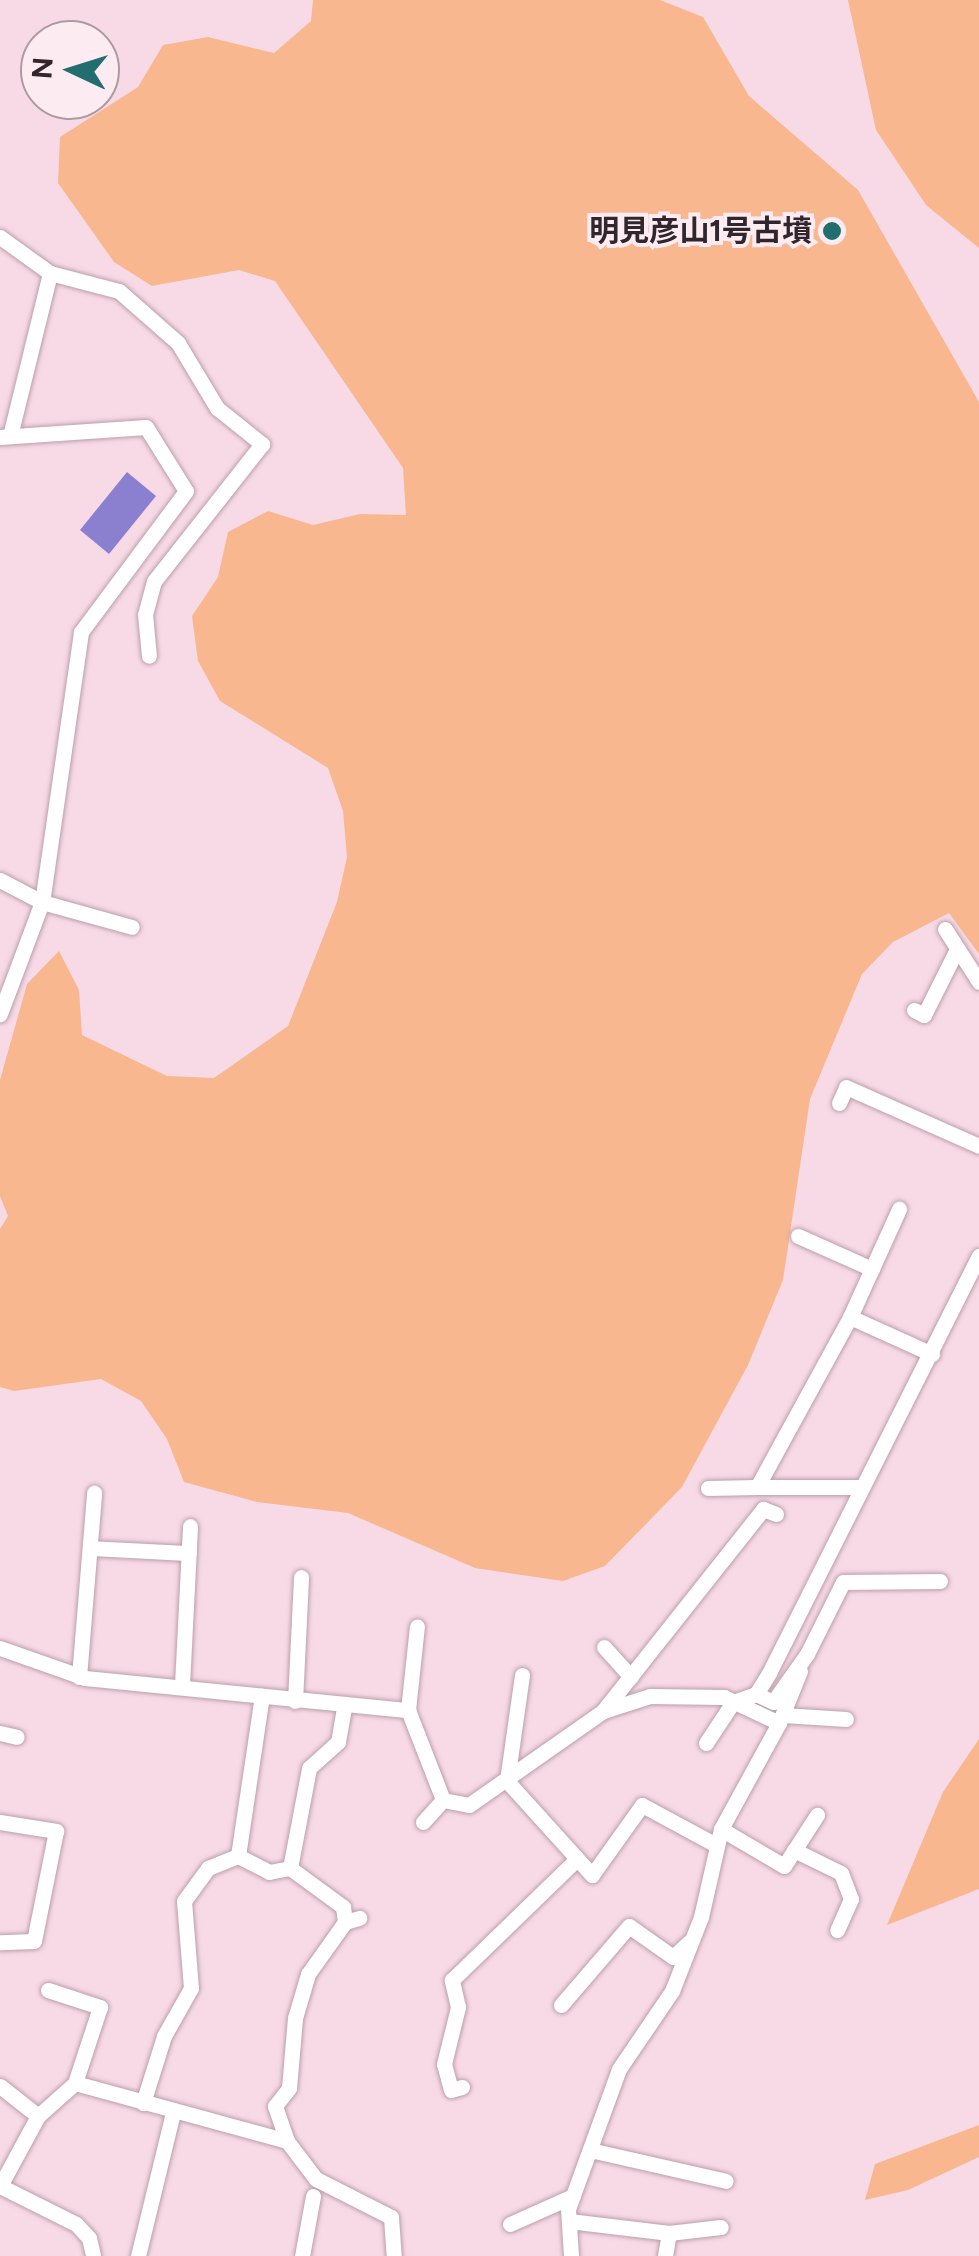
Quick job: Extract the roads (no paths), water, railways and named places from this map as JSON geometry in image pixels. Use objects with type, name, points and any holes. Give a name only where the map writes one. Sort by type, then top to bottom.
[{"type":"street","points":[[0,237],[50,273],[119,291],[178,342],[217,408],[262,444],[154,581],[145,614],[149,656]]},
{"type":"street","points":[[0,1014],[42,902],[82,632],[186,490],[146,427],[5,437],[50,273]]},
{"type":"street","points":[[0,880],[42,902],[132,927]]},
{"type":"street","points":[[945,929],[979,982]]},
{"type":"street","points":[[914,1010],[924,1015],[957,948]]},
{"type":"street","points":[[839,1103],[846,1087],[979,1146]]},
{"type":"street","points":[[756,1487],[850,1317],[899,1209]]},
{"type":"street","points":[[798,1236],[872,1269]]},
{"type":"street","points":[[756,1694],[979,1256]]},
{"type":"street","points":[[850,1317],[932,1354]]},
{"type":"street","points":[[708,1488],[862,1487]]},
{"type":"street","points":[[79,1677],[94,1493]]},
{"type":"street","points":[[443,1800],[468,1806],[603,1711],[763,1510],[776,1514]]},
{"type":"street","points":[[182,1686],[190,1526]]},
{"type":"street","points":[[90,1548],[189,1553]]},
{"type":"street","points":[[295,1701],[301,1578]]},
{"type":"street","points":[[571,2256],[569,2221],[573,2196],[619,2069],[672,1991],[692,1939],[721,1829],[781,1719],[807,1654],[844,1582],[940,1581]]},
{"type":"street","points":[[417,1626],[408,1710],[443,1800]]},
{"type":"street","points":[[0,1648],[79,1677],[182,1686],[344,1708],[408,1710]]},
{"type":"street","points":[[604,1648],[632,1677]]},
{"type":"street","points":[[706,1744],[732,1702],[756,1694],[773,1702],[807,1654]]},
{"type":"street","points":[[522,1675],[507,1781],[592,1876],[642,1804],[716,1845]]},
{"type":"street","points":[[238,1856],[262,1696]]},
{"type":"street","points":[[603,1711],[650,1696],[732,1702],[781,1719],[846,1720]]},
{"type":"street","points":[[290,1868],[309,1768],[338,1742],[344,1708]]},
{"type":"street","points":[[423,1822],[443,1800]]},
{"type":"street","points":[[721,1829],[784,1866],[817,1814]]},
{"type":"street","points":[[0,1822],[56,1831],[34,1942],[0,1942]]},
{"type":"street","points":[[794,1850],[841,1873],[852,1898],[837,1930]]},
{"type":"street","points":[[143,2104],[164,2036],[191,1988],[184,1901],[208,1868],[238,1856],[269,1872],[290,1868],[343,1907],[352,1920],[308,1974],[296,2018],[289,2088],[275,2106],[288,2141],[316,2180],[391,2217],[394,2256]]},
{"type":"street","points":[[462,2086],[451,2090],[444,2064],[458,2007],[452,1980],[577,1859]]},
{"type":"street","points":[[561,2006],[629,1926],[672,1957],[692,1939]]},
{"type":"street","points":[[48,1990],[100,2007],[74,2083],[38,2116],[0,2186],[76,2224],[89,2238],[93,2256]]},
{"type":"street","points":[[74,2083],[174,2112],[199,2112],[288,2141]]},
{"type":"street","points":[[0,2086],[38,2116]]},
{"type":"street","points":[[138,2256],[174,2112]]},
{"type":"street","points":[[590,2150],[726,2180]]},
{"type":"street","points":[[302,2256],[313,2196]]},
{"type":"street","points":[[510,2224],[573,2196]]},
{"type":"street","points":[[569,2221],[669,2233],[721,2227]]},
{"type":"street","points":[[665,2256],[669,2233]]},
{"type":"place","name":"明見彦山1号古墳","points":[[832,231]]}]
